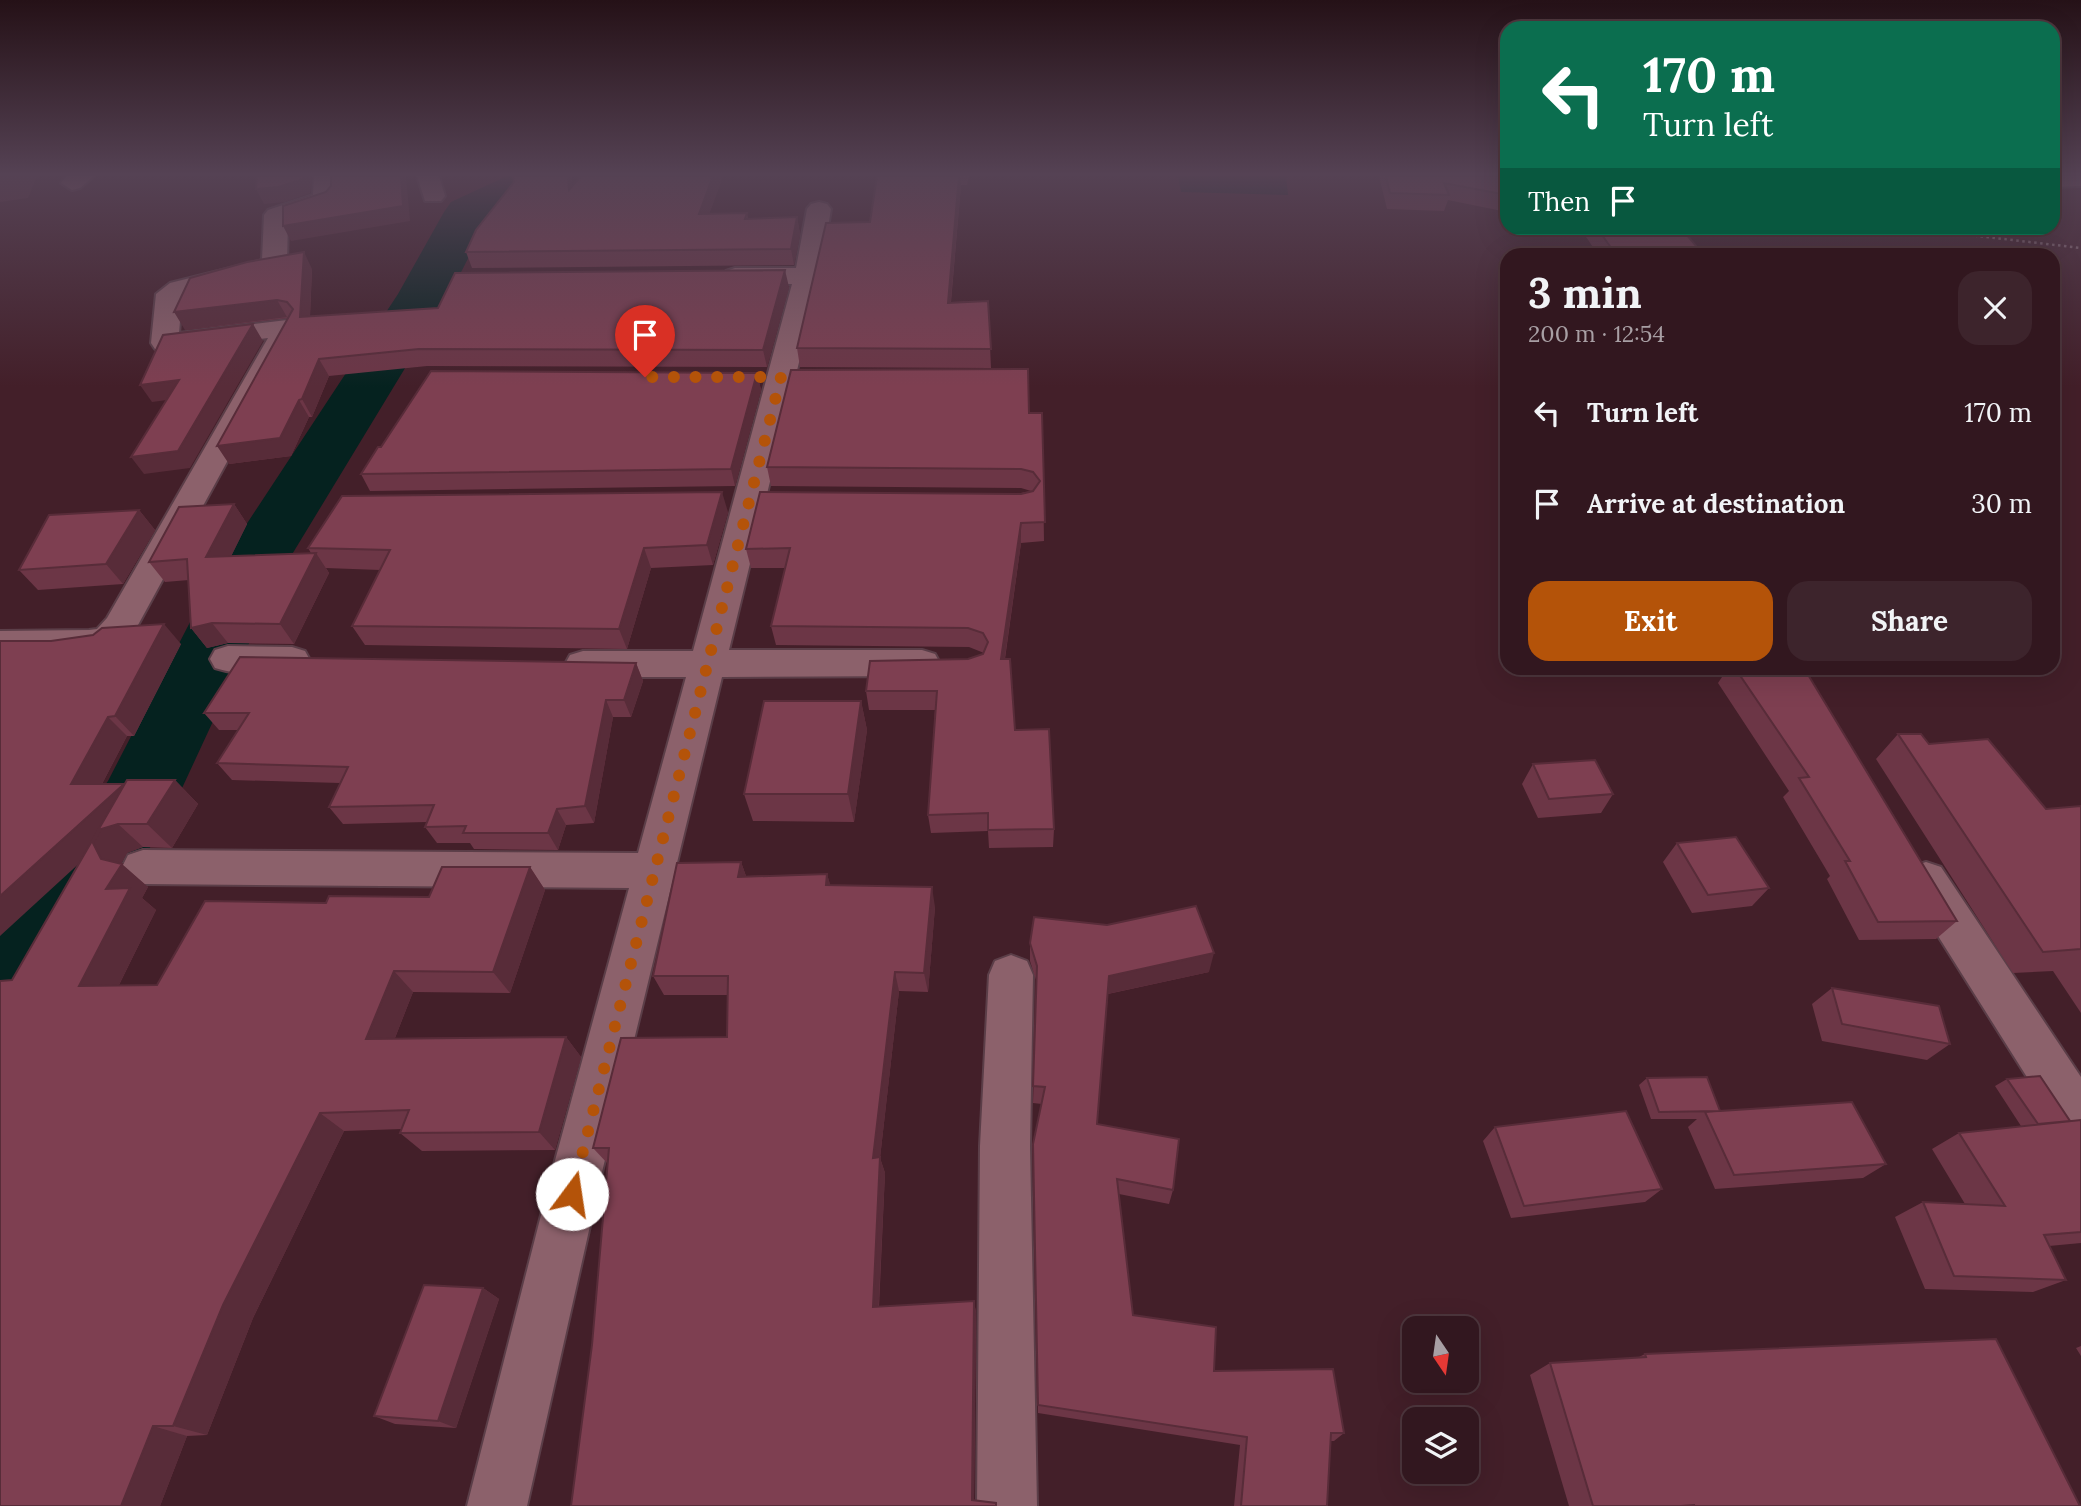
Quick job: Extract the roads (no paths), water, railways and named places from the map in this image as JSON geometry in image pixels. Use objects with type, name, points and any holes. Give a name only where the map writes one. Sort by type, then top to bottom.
[{"type":"street","points":[[0,644],[89,643],[108,639],[120,627],[287,328],[165,343],[169,294],[179,288],[274,264],[276,246]]},
{"type":"street","points":[[497,1506],[578,1168],[656,871],[812,246]]},
{"type":"street","points":[[709,277],[807,276]]},
{"type":"street","points":[[228,659],[324,661]]},
{"type":"street","points":[[543,663],[708,666],[956,663]]},
{"type":"street","points":[[1909,852],[2081,1119]]},
{"type":"street","points":[[144,867],[656,871]]},
{"type":"street","points":[[1007,1506],[1005,1146],[1011,975]]},
{"type":"waterway","points":[[0,972],[77,886],[136,804],[252,566],[424,294],[450,246]]}]
